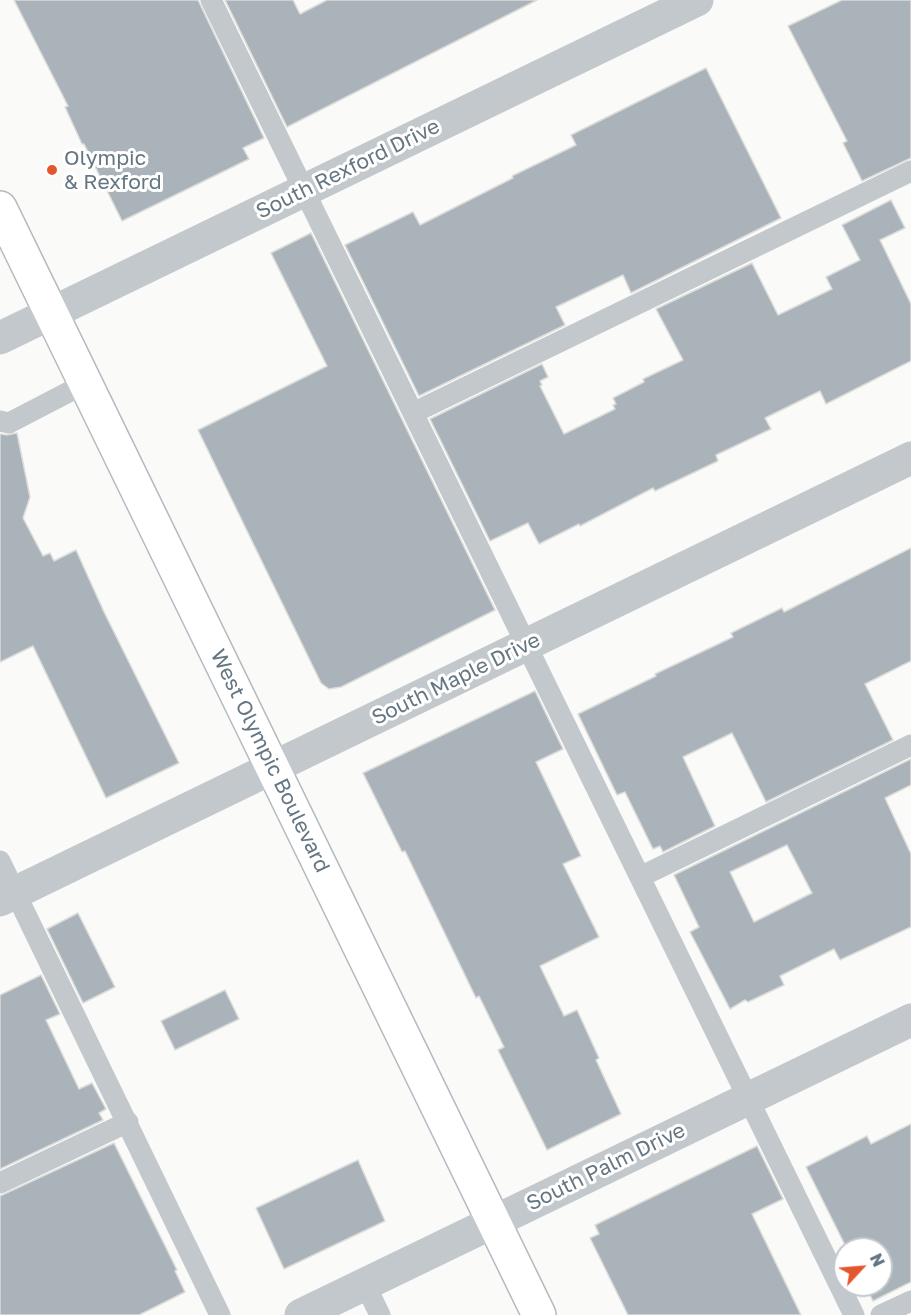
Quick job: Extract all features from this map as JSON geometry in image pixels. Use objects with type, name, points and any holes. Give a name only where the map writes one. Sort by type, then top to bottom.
[{"type":"main road","name":"West Olympic Boulevard","points":[[0,208],[539,1315]]},
{"type":"street","name":"South Rexford Drive","points":[[0,339],[697,0]]},
{"type":"street","name":"South Maple Drive","points":[[8,896],[911,458]]},
{"type":"street","name":"South Palm Drive","points":[[302,1315],[911,1020]]},
{"type":"lane","points":[[211,0],[854,1315]]},
{"type":"lane","points":[[413,413],[911,171]]},
{"type":"lane","points":[[0,421],[9,423],[86,383]]},
{"type":"lane","points":[[640,877],[911,745]]},
{"type":"lane","points":[[0,861],[8,896],[128,1122],[220,1315]]},
{"type":"lane","points":[[0,1183],[128,1122]]},
{"type":"lane","points":[[365,1284],[380,1315]]},
{"type":"lane","points":[[881,1315],[911,1300]]},
{"type":"building","points":[[14,0],[198,0],[264,138],[243,148],[249,159],[122,221],[82,144],[65,107],[68,106]]},
{"type":"building","points":[[225,0],[293,0],[300,14],[327,0],[537,0],[287,127]]},
{"type":"building","points":[[842,0],[911,0],[911,158],[862,181],[843,143],[847,141],[788,26]]},
{"type":"building","points":[[706,68],[781,218],[631,293],[623,275],[556,307],[565,325],[419,396],[345,245],[413,212],[420,225],[576,145],[571,135]]},
{"type":"building","points":[[891,200],[905,228],[880,240],[911,304],[911,361],[826,404],[820,391],[765,418],[771,429],[716,455],[718,461],[655,491],[653,488],[580,526],[579,524],[539,544],[528,523],[490,541],[430,419],[542,364],[548,377],[540,381],[542,385],[540,386],[564,434],[615,409],[613,405],[616,404],[613,398],[644,382],[643,379],[683,360],[656,309],[752,263],[778,315],[832,289],[826,277],[860,260],[842,225]]},
{"type":"building","points":[[311,233],[495,610],[341,687],[329,689],[321,683],[198,430],[327,366],[271,253]]},
{"type":"building","points":[[17,433],[30,497],[23,518],[43,556],[50,553],[54,561],[76,550],[179,763],[106,798],[33,646],[0,662],[0,434]]},
{"type":"building","points":[[911,548],[911,661],[865,684],[893,740],[766,802],[732,733],[683,757],[715,826],[663,852],[660,846],[653,849],[625,792],[617,795],[578,714],[733,637],[731,633],[782,608],[784,612]]},
{"type":"building","points":[[535,691],[563,749],[536,762],[581,856],[563,864],[599,937],[540,966],[564,1016],[577,1010],[599,1058],[596,1060],[621,1114],[547,1150],[498,1050],[504,1047],[479,996],[476,998],[405,851],[402,852],[363,773]]},
{"type":"building","points":[[911,759],[911,785],[885,798],[911,854],[911,927],[840,960],[834,949],[780,976],[784,985],[748,1002],[745,1000],[730,1009],[690,932],[699,927],[674,875]],"holes":[[[787,845],[812,893],[754,922],[730,872]]]},
{"type":"building","points":[[78,913],[115,987],[83,1003],[47,929]]},
{"type":"building","points":[[41,975],[60,1014],[46,1020],[79,1089],[92,1083],[106,1109],[99,1113],[103,1120],[0,1169],[0,995]]},
{"type":"building","points":[[225,990],[239,1019],[175,1050],[161,1021]]},
{"type":"building","points":[[911,1124],[911,1282],[893,1291],[893,1237],[841,1237],[806,1167],[867,1136],[871,1144]]},
{"type":"building","points":[[114,1143],[177,1270],[175,1271],[185,1292],[139,1315],[0,1315],[0,1196]]},
{"type":"building","points":[[757,1146],[783,1199],[752,1214],[801,1315],[628,1315],[590,1238],[599,1234],[595,1225]]},
{"type":"building","points":[[358,1160],[385,1221],[284,1269],[256,1208]]},
{"type":"place","name":"Olympic & Rexford","points":[[52,170]]}]
